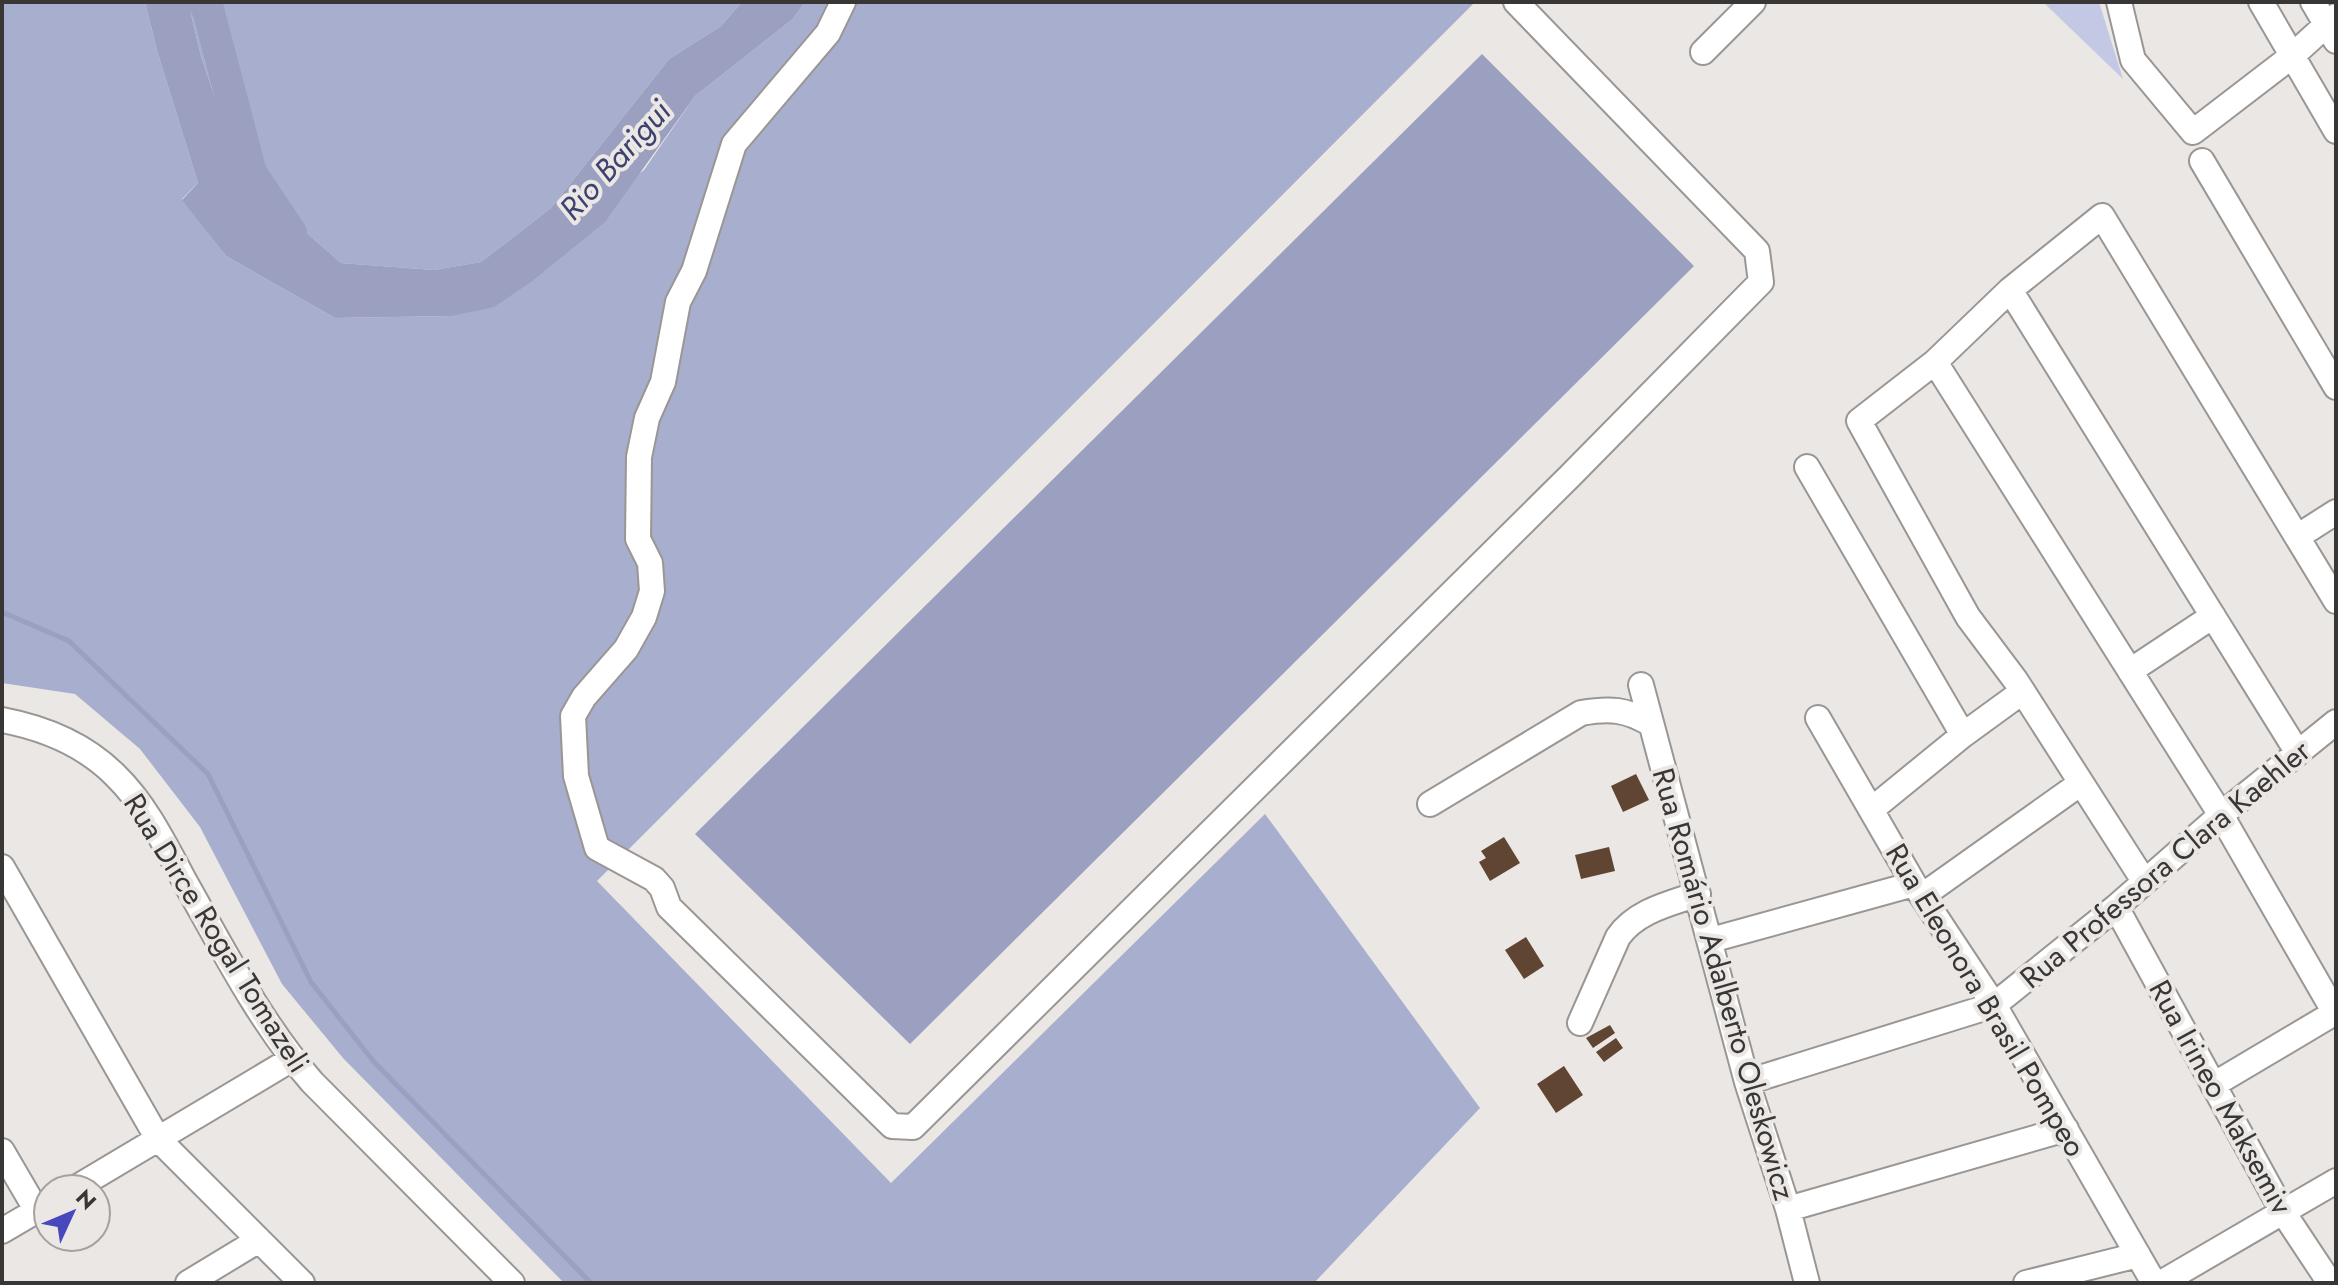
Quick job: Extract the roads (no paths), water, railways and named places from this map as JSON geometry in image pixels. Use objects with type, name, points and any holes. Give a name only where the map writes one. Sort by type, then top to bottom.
[{"type":"street","points":[[843,2],[828,33],[734,144],[694,271],[678,302],[663,382],[647,418],[639,457],[638,539],[650,563],[652,591],[644,617],[626,649],[584,697],[573,716],[576,776],[597,848],[654,879],[662,888],[669,907],[892,1126],[913,1127],[1570,476],[1761,282],[1757,251],[1516,2]]},
{"type":"street","points":[[1703,52],[1753,2]]},
{"type":"street","points":[[2119,2],[2133,60],[2193,132],[2333,27],[2313,2]]},
{"type":"street","points":[[2261,2],[2336,131]]},
{"type":"street","points":[[2202,161],[2336,387]]},
{"type":"street","points":[[2144,881],[2022,692],[1968,617],[1859,421],[1935,362],[2010,290],[2102,216],[2336,601]]},
{"type":"street","points":[[2010,290],[2298,753]]},
{"type":"street","points":[[1935,362],[2221,815],[2335,1012],[2213,1085]]},
{"type":"street","points":[[1807,467],[1963,735]]},
{"type":"street","points":[[2297,537],[2336,512]]},
{"type":"street","points":[[2130,671],[2213,616]]},
{"type":"street","name":"Rua Romário Adalberto Oleskowicz","points":[[1641,685],[1747,1082],[1788,1209],[1807,1283]]},
{"type":"street","points":[[1871,810],[1963,735],[2022,692]]},
{"type":"street","points":[[1430,804],[1581,713],[1601,709],[1631,712],[1651,724]]},
{"type":"street","name":"Rua Eleonora Brasil Pompeo","points":[[1818,718],[1918,890],[1994,1005],[2154,1283]]},
{"type":"street","name":"Rua Dirce Rogal Tomazeli","points":[[2,720],[31,726],[62,738],[115,775],[150,819],[248,993],[292,1059],[512,1283]]},
{"type":"street","name":"Rua Professora Clara Kaehler","points":[[1994,1005],[2116,907],[2221,815],[2298,753],[2334,730]]},
{"type":"street","points":[[1711,940],[1918,890],[2081,783]]},
{"type":"street","points":[[2,867],[158,1139],[302,1283]]},
{"type":"street","points":[[1580,1023],[1625,927],[1642,914],[1698,894]]},
{"type":"street","name":"Rua Irineo Maksemiv","points":[[2116,907],[2283,1212],[2330,1283]]},
{"type":"street","points":[[1747,1082],[1994,1005]]},
{"type":"street","points":[[101,1173],[292,1059]]},
{"type":"street","points":[[1788,1209],[2066,1129]]},
{"type":"street","points":[[2,1151],[32,1193]]},
{"type":"street","points":[[2161,1283],[2336,1181]]},
{"type":"street","points":[[2,1231],[32,1213]]},
{"type":"street","points":[[188,1283],[259,1240]]},
{"type":"street","points":[[2026,1283],[2138,1255]]},
{"type":"water","points":[[145,2],[188,2],[201,56],[241,175],[341,263],[434,270],[481,262],[551,208],[669,59],[721,26],[742,2],[805,2],[793,19],[695,96],[605,222],[531,282],[494,307],[452,316],[335,318],[226,256],[182,200],[198,183]]},
{"type":"water","points":[[1482,54],[1694,266],[910,1044],[695,834]]},
{"type":"waterway","name":"Rio Barigui","points":[[203,2],[208,9],[251,173],[291,233]]},
{"type":"waterway","points":[[2,612],[69,641],[208,774],[311,982],[374,1062],[591,1283]]}]
